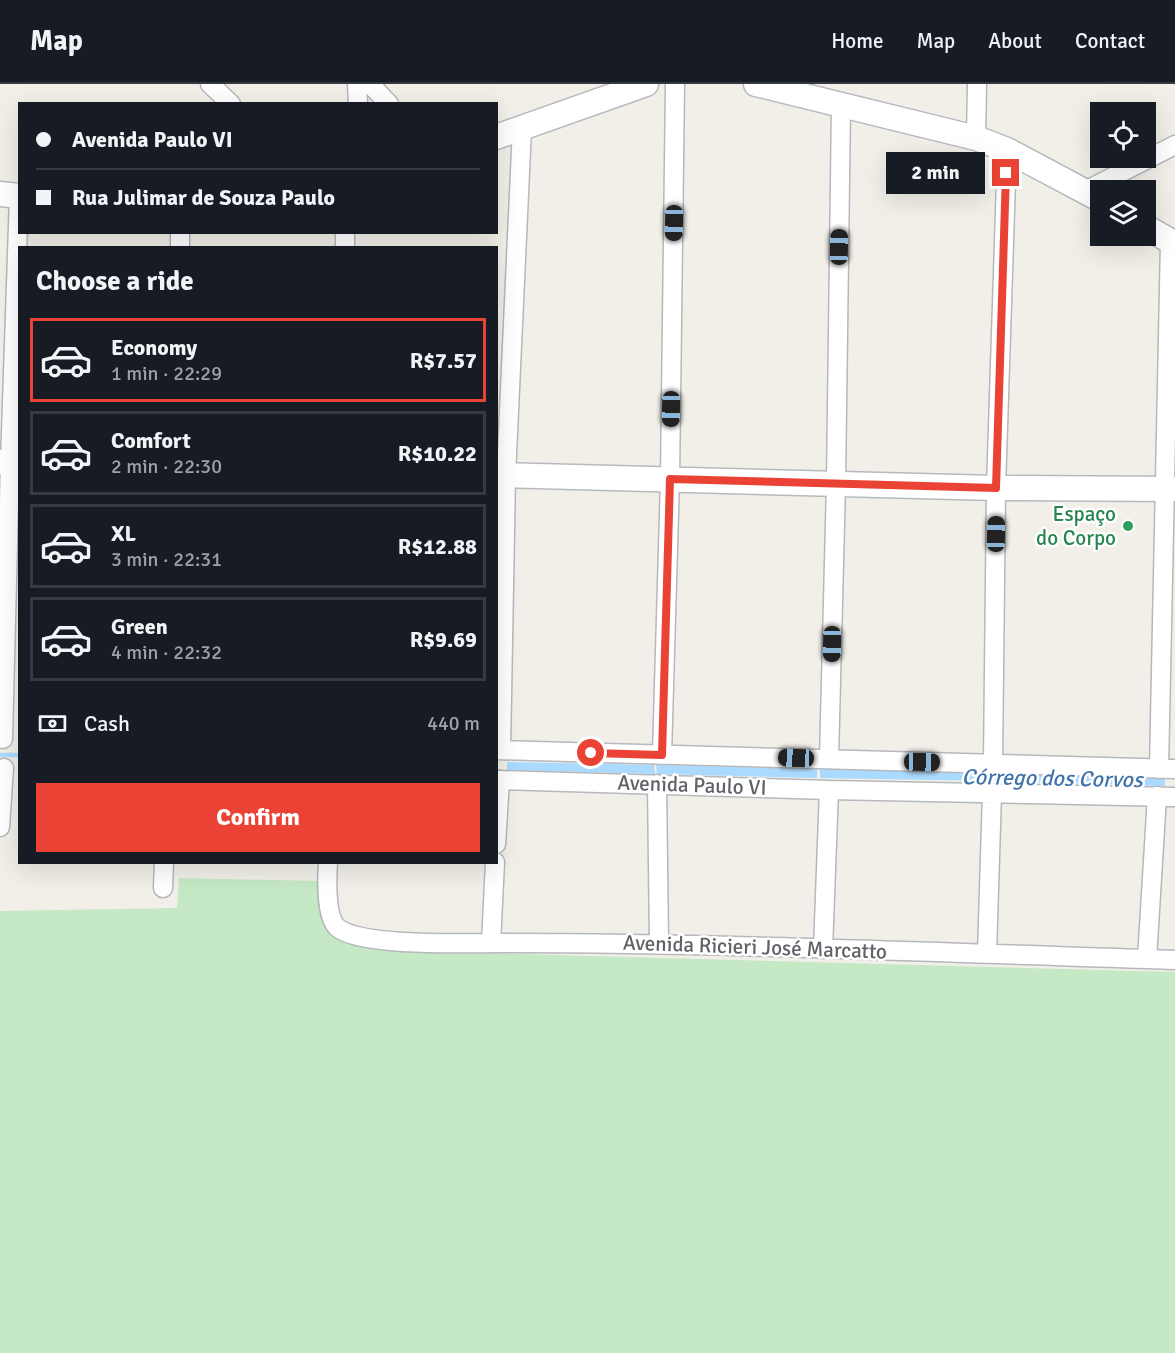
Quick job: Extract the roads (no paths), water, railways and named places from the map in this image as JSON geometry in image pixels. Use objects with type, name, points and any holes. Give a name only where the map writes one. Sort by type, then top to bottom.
[{"type":"street","points":[[210,84],[229,102]]},
{"type":"street","points":[[357,84],[358,102]]},
{"type":"street","points":[[370,84],[387,102]]},
{"type":"street","points":[[498,136],[646,84]]},
{"type":"street","points":[[662,755],[670,479],[675,84]]},
{"type":"street","points":[[756,84],[809,91],[841,105],[976,138],[1007,150],[1090,194]]},
{"type":"street","points":[[976,138],[977,84]]},
{"type":"street","points":[[829,759],[836,483],[841,105]]},
{"type":"street","points":[[499,750],[501,476],[522,128]]},
{"type":"street","points":[[1119,180],[1175,145]]},
{"type":"street","points":[[993,764],[996,488],[1007,150]]},
{"type":"street","points":[[0,194],[18,196]]},
{"type":"street","points":[[8,739],[10,463],[18,226]]},
{"type":"street","points":[[1156,233],[1173,243],[1167,769]]},
{"type":"street","points":[[501,476],[996,488],[1170,489]]},
{"type":"street","name":"Avenida Paulo VI","points":[[499,750],[1167,769]]},
{"type":"street","points":[[0,827],[8,768]]},
{"type":"street","name":"Avenida Paulo VI","points":[[498,780],[829,790],[1166,796]]},
{"type":"street","points":[[657,784],[659,943]]},
{"type":"street","points":[[822,949],[829,790]]},
{"type":"street","points":[[987,953],[992,793]]},
{"type":"street","points":[[1147,959],[1166,796]]},
{"type":"street","points":[[163,888],[164,864]]},
{"type":"street","name":"Avenida Ricieri José Marcatto","points":[[328,864],[328,903],[337,928],[347,933],[378,940],[659,943],[1175,960]]},
{"type":"street","points":[[491,943],[495,864]]},
{"type":"water","points":[[507,762],[654,765],[655,774],[507,770]]},
{"type":"water","points":[[656,765],[817,769],[817,778],[657,774]]},
{"type":"water","points":[[820,769],[991,774],[991,781],[820,778]]},
{"type":"water","points":[[994,774],[1165,777],[1165,786],[994,781]]},
{"type":"waterway","name":"Córrego dos Corvos","points":[[0,755],[18,755]]},
{"type":"place","name":"Espaço do Corpo","points":[[1128,526]]}]
